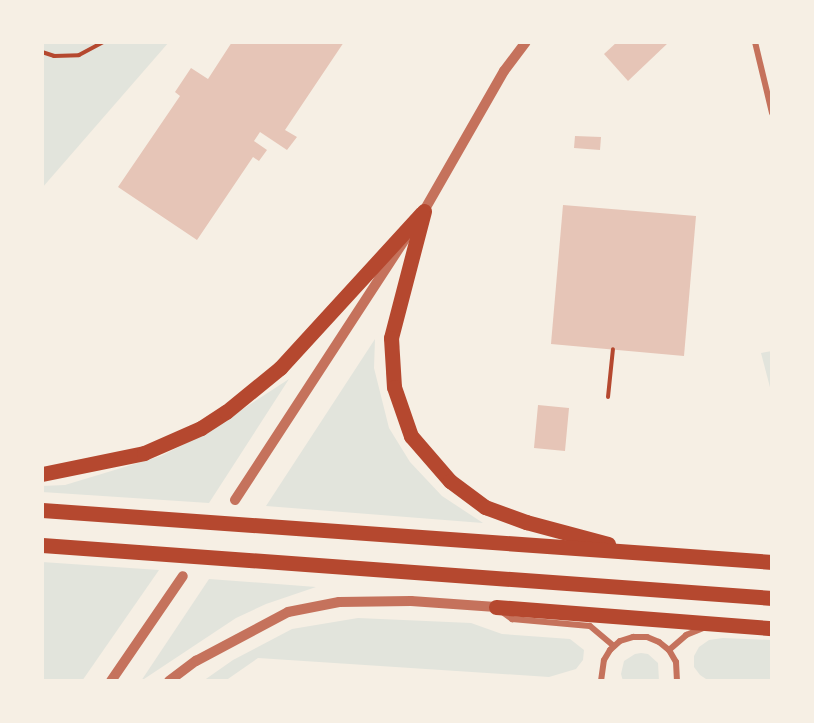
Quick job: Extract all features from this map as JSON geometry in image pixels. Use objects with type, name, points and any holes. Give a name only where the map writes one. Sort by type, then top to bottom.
[{"type":"main road","points":[[42,474],[144,453],[201,428],[226,412],[280,368],[424,211]]},
{"type":"main road","points":[[424,211],[391,338],[394,387],[411,436],[450,481],[485,507],[526,522],[640,553]]},
{"type":"main road","points":[[42,510],[772,562]]},
{"type":"main road","points":[[42,545],[772,598]]},
{"type":"main road","points":[[496,607],[772,628]]},
{"type":"street","points":[[235,500],[424,211],[504,71],[516,42]]},
{"type":"street","points":[[504,71],[526,42]]},
{"type":"street","points":[[755,42],[772,113]]},
{"type":"street","points":[[111,681],[183,576]]},
{"type":"street","points":[[169,681],[196,661],[288,612],[339,602],[411,602],[496,607],[512,619],[590,626],[614,646]]},
{"type":"street","points":[[669,650],[686,635],[711,624]]},
{"type":"street","points":[[601,681],[604,660],[614,646],[633,637],[647,637],[659,642],[669,650],[676,662],[677,681]]},
{"type":"path","points":[[42,52],[54,56],[79,55],[103,42]]},
{"type":"path","points":[[608,397],[612,350]]},
{"type":"shaded area","points":[[42,42],[169,42],[42,188]]},
{"type":"shaded area","points":[[375,339],[374,368],[389,428],[410,462],[442,496],[483,523],[266,506]]},
{"type":"shaded area","points":[[772,351],[772,395],[761,353]]},
{"type":"shaded area","points":[[289,379],[209,503],[42,492],[42,486],[65,485],[161,456],[206,433]]},
{"type":"shaded area","points":[[42,562],[159,570],[82,681],[42,681]]},
{"type":"shaded area","points":[[209,579],[316,587],[266,604],[236,618],[141,681]]},
{"type":"shaded area","points":[[358,618],[471,623],[502,634],[570,639],[584,650],[583,660],[576,669],[549,677],[258,658],[225,681],[203,681],[233,660],[292,629]]},
{"type":"shaded area","points":[[723,638],[772,640],[772,681],[709,681],[700,675],[694,667],[694,656],[699,647],[709,640]]},
{"type":"shaded area","points":[[641,653],[648,654],[658,663],[659,681],[623,681],[621,674],[624,661]]},
{"type":"building","points":[[232,42],[344,42],[285,130],[297,137],[287,150],[260,132],[254,141],[267,150],[259,161],[253,157],[197,240],[118,187],[180,96],[175,92],[191,68],[208,79]]},
{"type":"building","points":[[617,42],[669,42],[628,81],[604,54]]},
{"type":"building","points":[[575,136],[601,137],[600,150],[574,148]]},
{"type":"building","points":[[563,205],[696,216],[684,356],[551,344]]},
{"type":"building","points":[[538,405],[569,408],[565,451],[534,448]]}]
